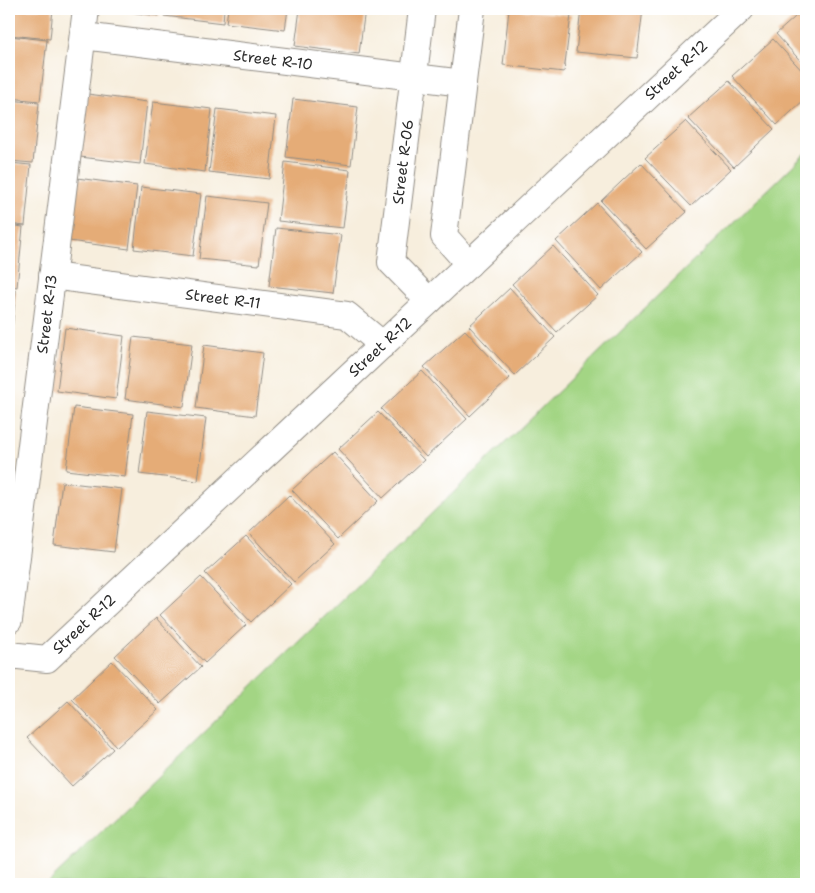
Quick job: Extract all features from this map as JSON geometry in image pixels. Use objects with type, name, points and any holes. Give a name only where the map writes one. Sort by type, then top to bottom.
[{"type":"street","name":"Street R-13","points":[[9,620],[86,9]]},
{"type":"street","name":"Street R-06","points":[[422,9],[391,262],[429,301]]},
{"type":"street","points":[[468,264],[444,236],[472,9]]},
{"type":"street","name":"Street R-12","points":[[9,655],[47,659],[741,9]]},
{"type":"street","name":"Street R-10","points":[[83,36],[462,83]]},
{"type":"street","name":"Street R-11","points":[[52,276],[348,315],[382,345]]},
{"type":"green space","points":[[806,153],[806,884],[47,884]]},
{"type":"building","points":[[9,9],[53,9],[50,39],[9,35]]},
{"type":"building","points":[[108,9],[160,9],[159,16]]},
{"type":"building","points":[[164,9],[224,9],[223,23],[164,16]]},
{"type":"building","points":[[228,9],[288,9],[285,30],[226,23]]},
{"type":"building","points":[[300,9],[365,9],[359,54],[295,46]]},
{"type":"building","points":[[509,9],[571,15],[564,72],[503,65]]},
{"type":"building","points":[[572,9],[572,13],[548,10]]},
{"type":"building","points":[[581,9],[643,9],[637,58],[576,52]]},
{"type":"building","points":[[806,9],[806,67],[776,34]]},
{"type":"building","points":[[9,36],[47,40],[40,101],[9,98]]},
{"type":"building","points":[[773,39],[806,75],[806,98],[777,125],[732,76]]},
{"type":"building","points":[[729,81],[774,129],[734,167],[688,118]]},
{"type":"building","points":[[88,94],[147,102],[140,164],[80,157]]},
{"type":"building","points":[[293,99],[358,107],[351,165],[286,157]]},
{"type":"building","points":[[9,100],[39,103],[33,163],[9,161]]},
{"type":"building","points":[[153,102],[212,109],[205,172],[145,164]]},
{"type":"building","points":[[217,109],[276,116],[269,179],[209,172]]},
{"type":"building","points":[[686,121],[731,169],[691,206],[645,158]]},
{"type":"building","points":[[285,162],[350,170],[343,228],[278,221]]},
{"type":"building","points":[[9,163],[31,165],[25,226],[9,224]]},
{"type":"building","points":[[641,163],[687,212],[646,249],[601,201]]},
{"type":"building","points":[[77,178],[137,186],[129,249],[69,241]]},
{"type":"building","points":[[141,187],[201,194],[193,256],[134,249]]},
{"type":"building","points":[[207,196],[267,203],[259,265],[199,259]]},
{"type":"building","points":[[597,203],[642,252],[601,290],[556,241]]},
{"type":"building","points":[[9,225],[23,227],[17,287],[9,286]]},
{"type":"building","points":[[276,228],[341,235],[333,293],[269,286]]},
{"type":"building","points":[[553,246],[598,295],[557,332],[512,284]]},
{"type":"building","points":[[510,288],[555,337],[515,375],[469,326]]},
{"type":"building","points":[[9,290],[16,291],[10,350],[9,350]]},
{"type":"building","points":[[65,328],[124,336],[116,399],[57,391]]},
{"type":"building","points":[[465,330],[510,378],[470,416],[424,367]]},
{"type":"building","points":[[133,337],[192,344],[184,407],[125,399]]},
{"type":"building","points":[[204,345],[263,353],[255,416],[196,408]]},
{"type":"building","points":[[422,371],[467,419],[426,457],[381,409]]},
{"type":"building","points":[[74,407],[133,414],[125,477],[66,470]]},
{"type":"building","points":[[147,411],[206,418],[198,481],[139,474]]},
{"type":"building","points":[[378,412],[424,460],[383,498],[338,449]]},
{"type":"building","points":[[333,452],[378,501],[338,539],[292,490]]},
{"type":"building","points":[[62,482],[122,489],[114,552],[54,545]]},
{"type":"building","points":[[289,495],[335,544],[294,582],[249,533]]},
{"type":"building","points":[[246,536],[291,584],[251,622],[205,573]]},
{"type":"building","points":[[201,577],[246,625],[205,663],[160,615]]},
{"type":"building","points":[[156,618],[201,667],[160,704],[115,656]]},
{"type":"building","points":[[112,661],[158,710],[117,747],[72,699]]},
{"type":"building","points":[[68,701],[113,749],[72,786],[27,738]]}]
